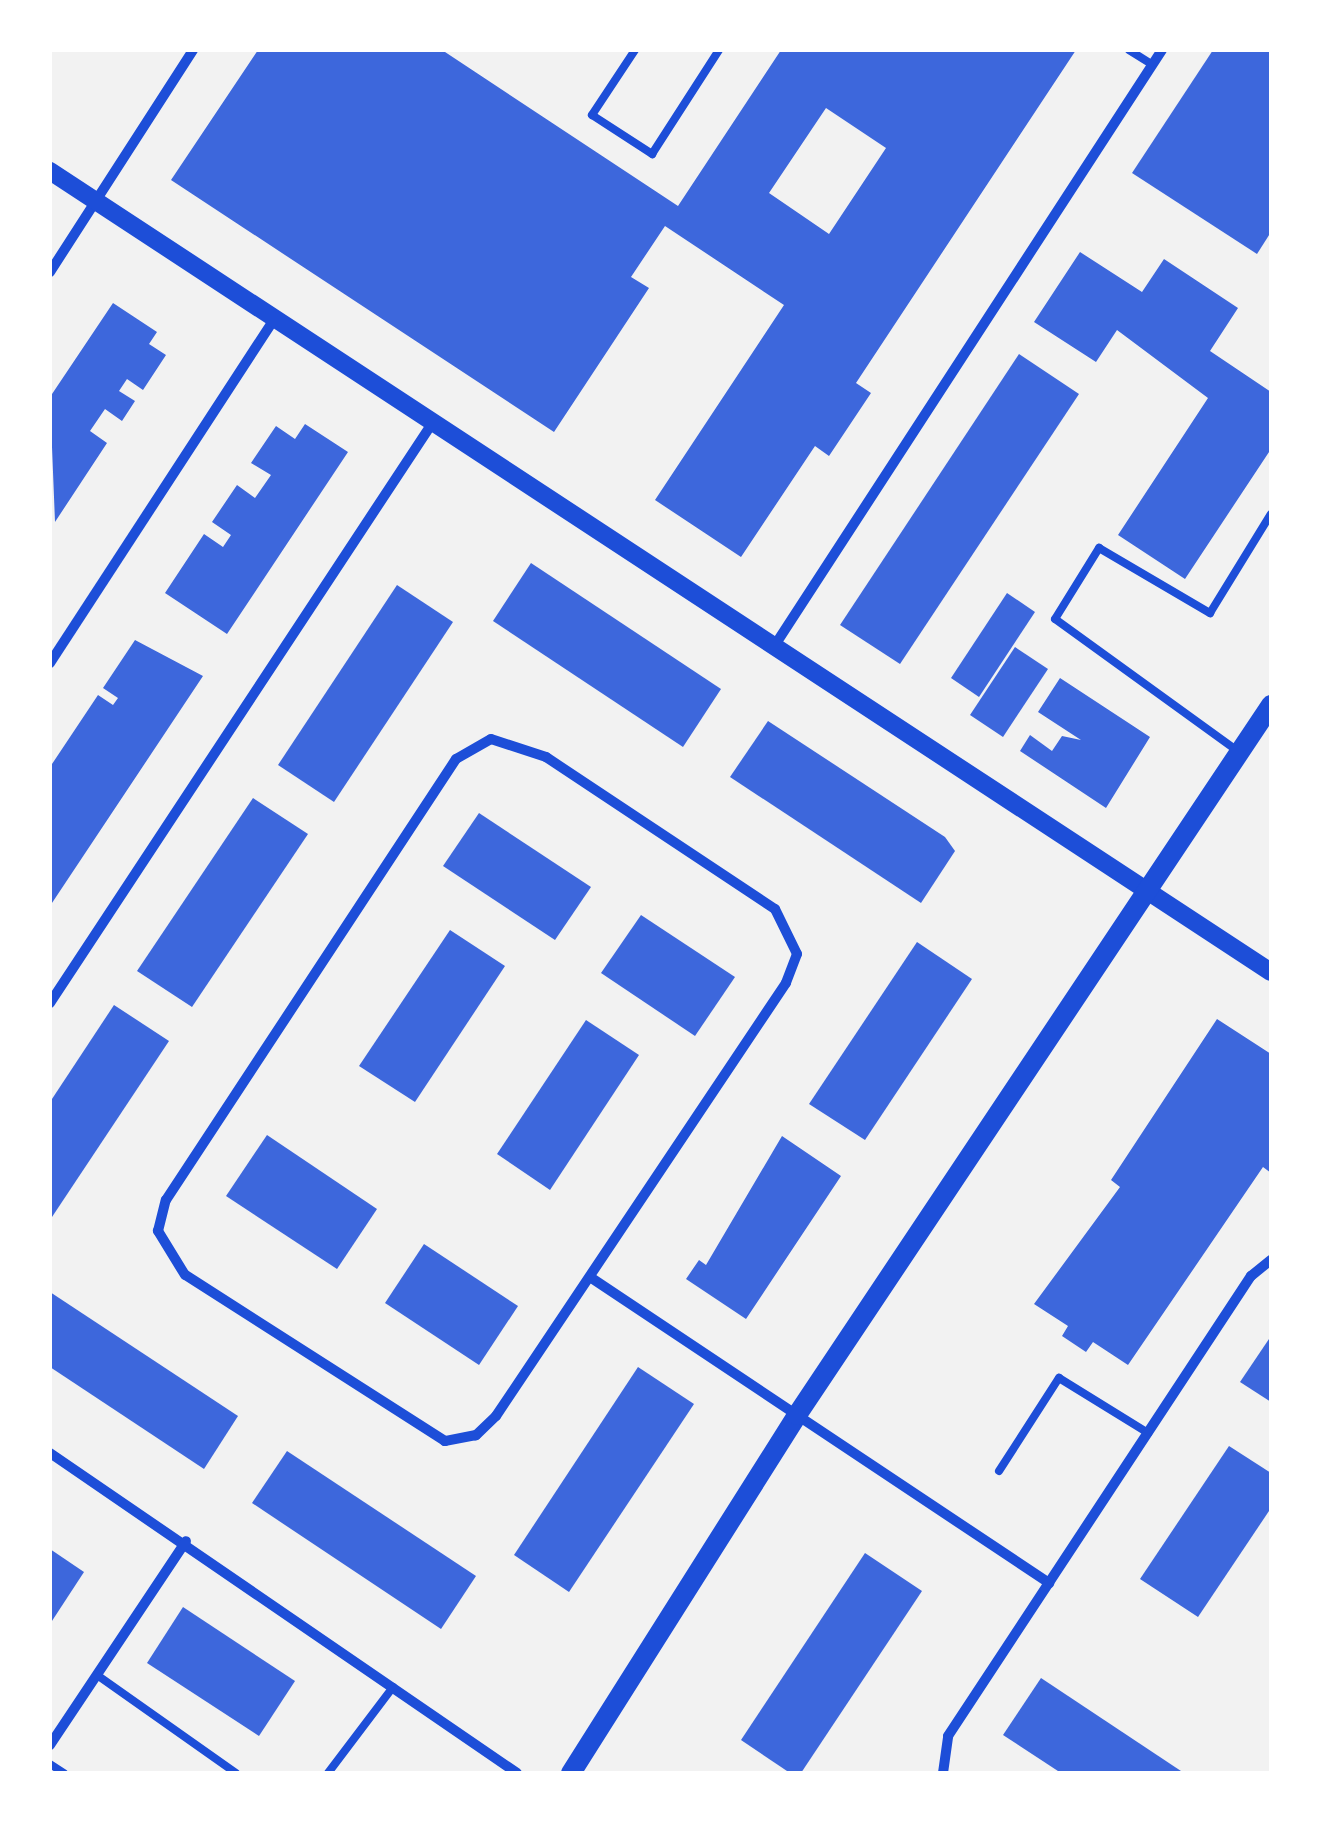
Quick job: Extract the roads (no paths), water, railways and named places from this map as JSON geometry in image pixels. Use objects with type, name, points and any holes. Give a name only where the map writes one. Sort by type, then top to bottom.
[{"type":"main road","points":[[571,1773],[797,1415],[1271,705]]},
{"type":"street","points":[[50,272],[193,50]]},
{"type":"street","points":[[775,644],[1162,50]]},
{"type":"street","points":[[50,170],[1271,972]]},
{"type":"street","points":[[50,663],[276,316]]},
{"type":"street","points":[[50,1004],[433,422]]},
{"type":"street","points":[[491,739],[546,758],[775,909],[797,945],[786,983],[590,1277],[486,1429],[445,1440],[185,1275],[158,1231],[166,1200],[456,759],[491,739]]},
{"type":"street","points":[[943,1773],[948,1736],[1148,1433],[1271,1260]]},
{"type":"street","points":[[590,1277],[1048,1584]]},
{"type":"street","points":[[50,1453],[186,1541],[517,1773]]},
{"type":"street","points":[[50,1745],[186,1541]]},
{"type":"lane","points":[[635,50],[592,114],[652,154],[719,50]]},
{"type":"lane","points":[[1128,50],[1152,65]]},
{"type":"lane","points":[[1239,752],[1054,619],[1099,548],[1210,613],[1271,514]]},
{"type":"lane","points":[[998,1470],[1059,1378],[1148,1433]]},
{"type":"lane","points":[[97,1675],[236,1773]]},
{"type":"lane","points":[[328,1773],[394,1687]]},
{"type":"lane","points":[[50,1764],[64,1773]]}]
